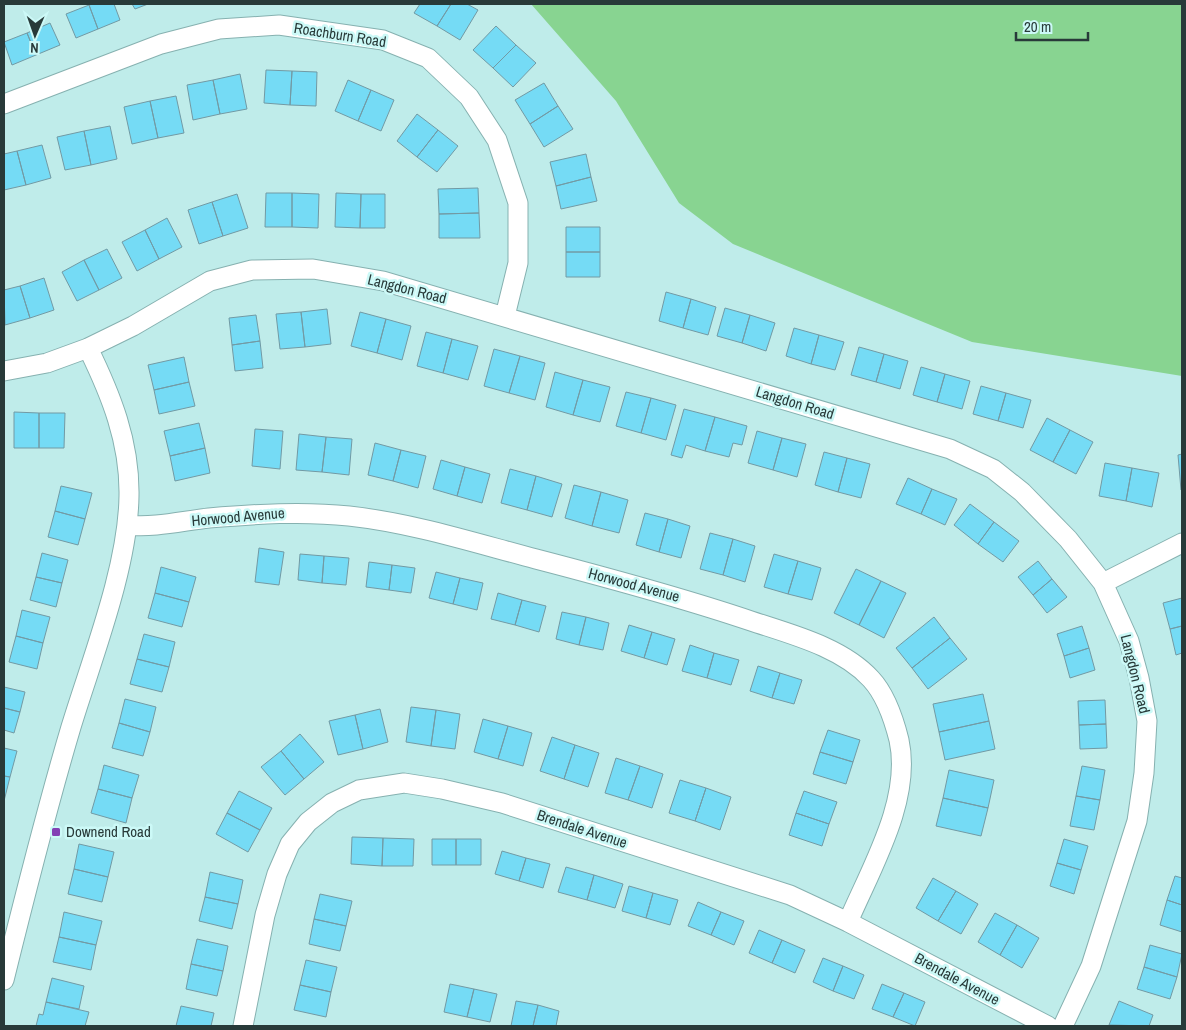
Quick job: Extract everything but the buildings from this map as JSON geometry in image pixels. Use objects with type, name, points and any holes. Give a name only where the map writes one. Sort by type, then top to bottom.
[{"type":"street","name":"Roachburn Road","points":[[4,104],[161,44],[219,29],[279,25],[383,40],[428,58],[469,97],[497,140],[518,203],[518,263],[505,316]]},
{"type":"street","name":"Langdon Road","points":[[4,371],[47,363],[88,348],[133,326],[210,281],[252,270],[313,269],[383,280],[950,450],[993,469],[1022,492],[1068,539],[1103,583],[1129,641],[1139,678],[1147,721],[1144,773],[1137,821],[1091,966],[1063,1026]]},
{"type":"street","points":[[4,980],[49,798],[117,578],[127,525],[130,495],[121,430],[111,396],[88,348]]},
{"type":"street","name":"Horwood Avenue","points":[[127,525],[143,527],[208,518],[282,512],[349,516],[412,527],[671,594],[808,640],[842,656],[872,679],[890,711],[899,742],[901,772],[898,802],[848,922]]},
{"type":"street","points":[[1103,583],[1182,543]]},
{"type":"street","name":"Brendale Avenue","points":[[243,1026],[265,915],[277,874],[290,844],[308,822],[332,803],[359,790],[404,783],[442,789],[502,803],[790,895],[848,922],[1048,1026]]},
{"type":"green space","points":[[531,4],[1182,4],[1182,376],[972,342],[733,244],[679,203],[616,101]]},
{"type":"place","name":"Downend Road","points":[[56,832]]}]
